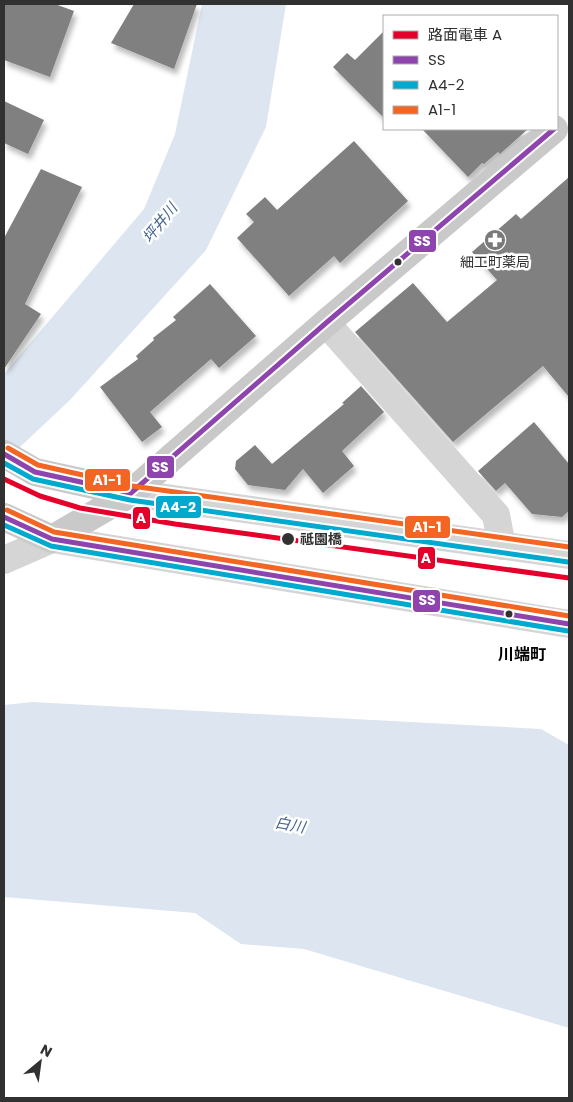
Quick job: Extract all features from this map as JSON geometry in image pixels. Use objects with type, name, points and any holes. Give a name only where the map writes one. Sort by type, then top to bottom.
[{"type":"main road","points":[[558,125],[569,116]]},
{"type":"main road","points":[[10,520],[52,538],[131,493],[326,323],[553,130]]},
{"type":"main road","points":[[4,454],[35,472],[131,493]]},
{"type":"street","points":[[326,323],[496,516],[502,546]]},
{"type":"street","points":[[131,493],[569,555]]},
{"type":"street","points":[[4,560],[52,538],[569,624]]},
{"type":"water","name":"坪井川","points":[[202,4],[286,4],[266,127],[206,250],[70,400],[4,462],[4,374],[144,209],[175,134]]},
{"type":"water","name":"白川","points":[[32,702],[541,729],[569,745],[569,1028],[304,949],[241,944],[195,913],[4,897],[4,705]]},
{"type":"building","points":[[4,4],[55,4],[74,11],[50,77],[4,60]]},
{"type":"building","points":[[134,4],[197,4],[174,69],[111,43]]},
{"type":"building","points":[[383,32],[383,117],[333,67],[347,53],[355,60]]},
{"type":"building","points":[[4,101],[44,120],[28,154],[4,143]]},
{"type":"building","points":[[423,130],[527,130],[500,154],[498,152],[484,164],[482,163],[468,177]]},
{"type":"building","points":[[354,141],[408,201],[340,263],[334,256],[289,296],[237,238],[254,222],[246,214],[265,197],[277,210]]},
{"type":"building","points":[[41,169],[82,187],[25,304],[41,314],[4,369],[4,238]]},
{"type":"building","points":[[569,177],[569,397],[543,366],[453,442],[355,332],[413,283],[447,322],[497,280],[472,252],[516,214],[521,219]]},
{"type":"building","points":[[210,284],[256,336],[219,368],[211,359],[150,412],[162,427],[142,442],[100,387],[138,359],[136,356],[154,340],[153,338],[176,320],[173,317]]},
{"type":"building","points":[[361,386],[384,412],[342,451],[354,466],[323,493],[303,469],[285,490],[248,485],[235,469],[236,461],[255,445],[272,464],[344,404],[342,403]]},
{"type":"building","points":[[534,422],[569,464],[569,511],[562,517],[532,514],[505,483],[496,491],[478,471]]},
{"type":"tram line","name":"A","points":[[4,479],[40,496],[80,508],[175,524],[569,578]]},
{"type":"transit line","name":"SS","points":[[4,454],[35,472],[131,493],[326,323],[553,130]]},
{"type":"transit line","name":"A1-1","points":[[8,448],[38,465],[132,486],[569,547]]},
{"type":"transit line","name":"A4-2","points":[[4,463],[33,479],[130,500],[568,562]]},
{"type":"transit line","name":"A1-1","points":[[7,510],[54,532],[569,616]]},
{"type":"transit line","name":"SS","points":[[4,517],[52,539],[569,624]]},
{"type":"transit line","name":"A4-2","points":[[4,525],[51,546],[568,631]]},
{"type":"place","name":"細工町薬局","points":[[495,240]]},
{"type":"place","name":"祗園橋","points":[[288,539]]},
{"type":"district","name":"川端町","points":[[522,654]]}]
